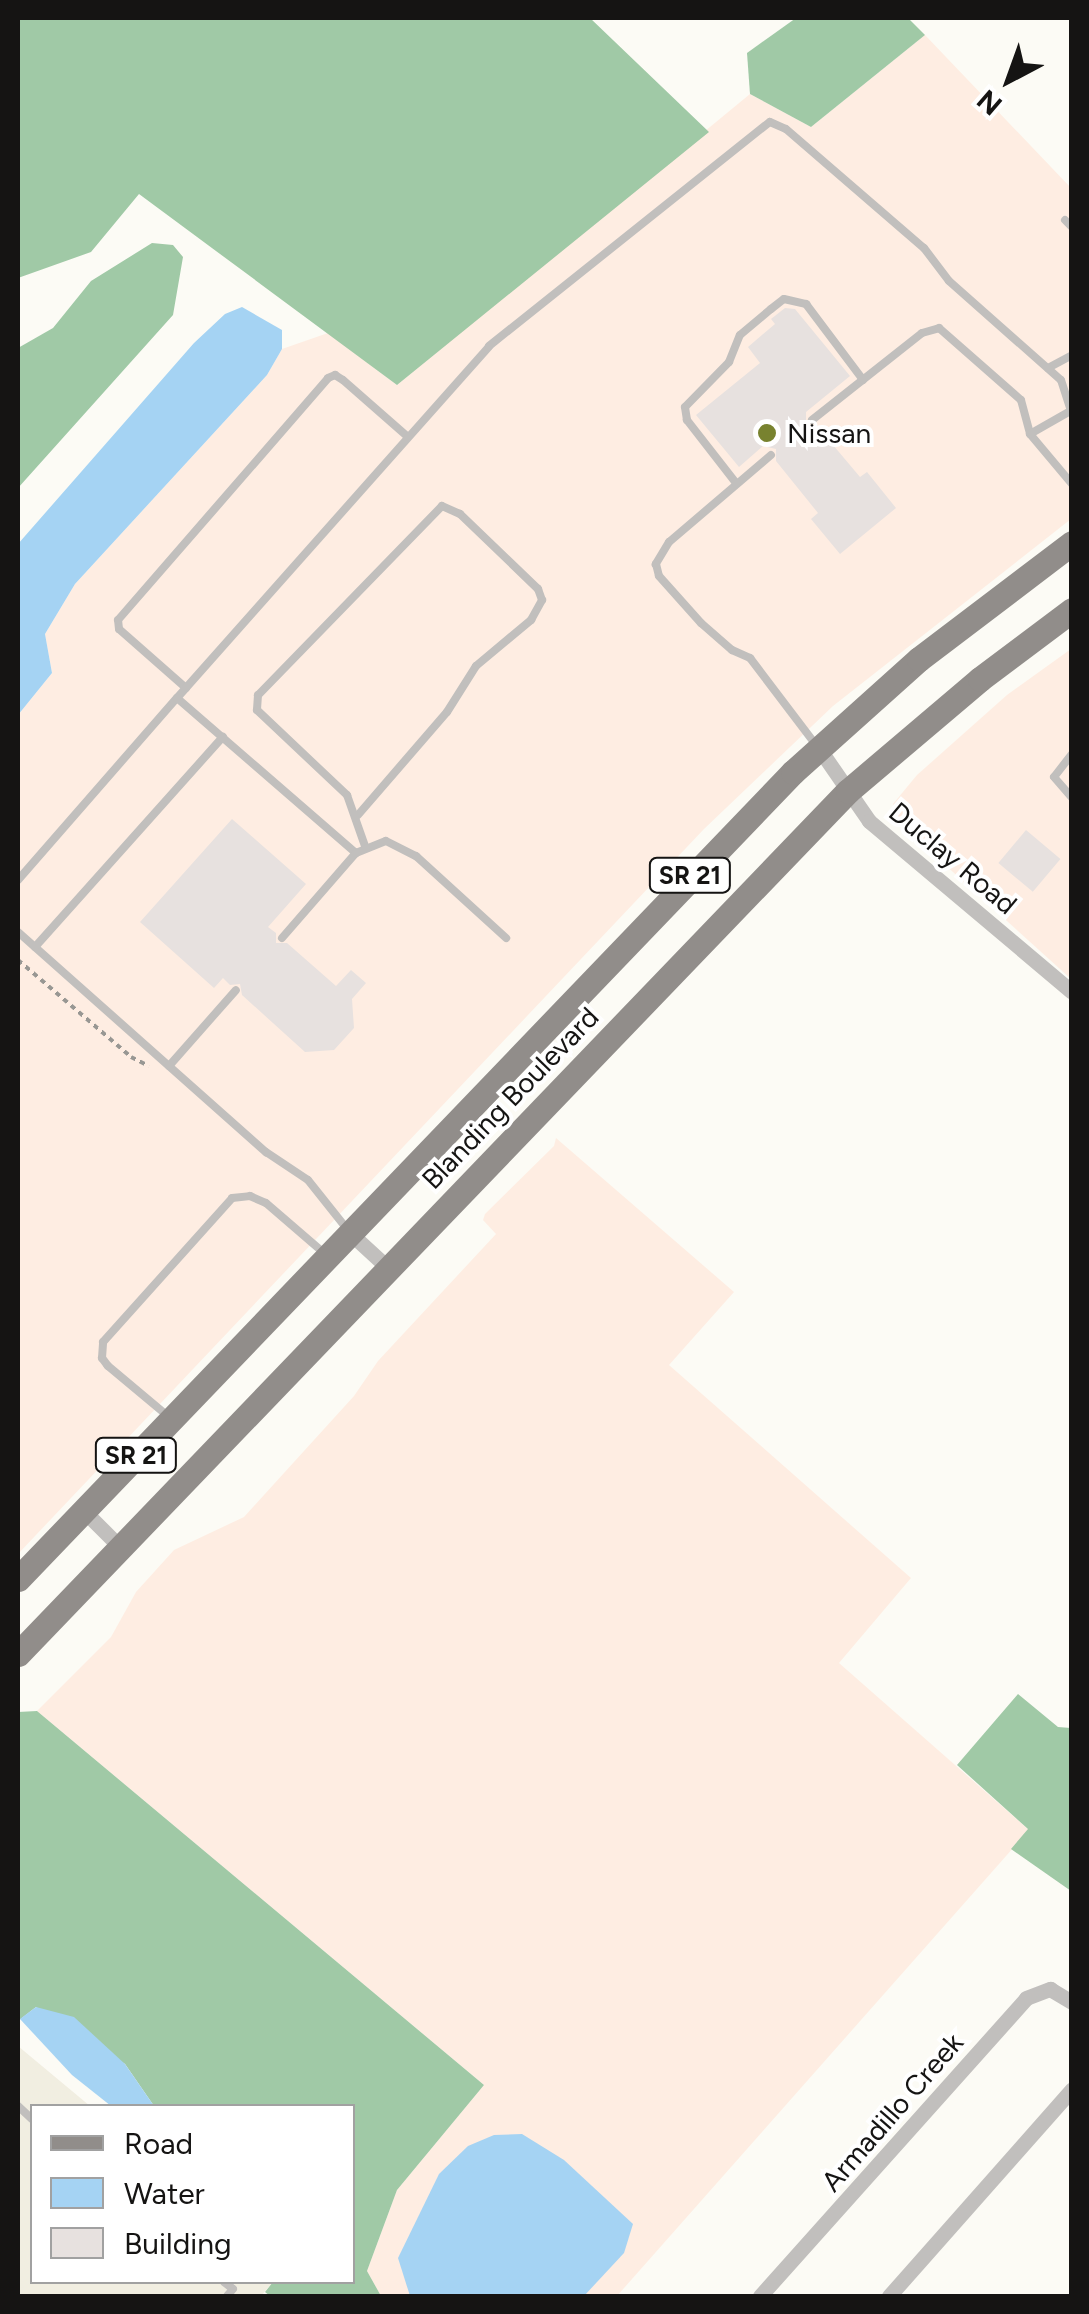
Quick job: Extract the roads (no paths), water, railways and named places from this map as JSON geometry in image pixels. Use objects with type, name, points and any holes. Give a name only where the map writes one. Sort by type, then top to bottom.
[{"type":"main road","name":"Blanding Boulevard","points":[[18,1579],[715,848],[818,747],[920,659],[1072,543]]},
{"type":"main road","name":"Blanding Boulevard","points":[[18,1654],[848,791],[980,679],[1072,610]]},
{"type":"street","name":"Duclay Road","points":[[818,747],[869,821],[1072,992]]},
{"type":"street","points":[[350,1232],[387,1268]]},
{"type":"street","points":[[83,1510],[120,1546]]},
{"type":"street","name":"Armadillo Creek","points":[[760,2296],[1026,1998],[1050,1989],[1072,2002]]},
{"type":"street","points":[[888,2296],[1072,2089]]},
{"type":"lane","points":[[18,880],[488,346],[770,122],[786,130],[924,248],[949,281],[1060,380],[1071,410],[1030,434]]},
{"type":"lane","points":[[736,484],[687,420],[685,407],[729,362],[740,335],[771,309],[784,299],[806,304],[863,380]]},
{"type":"lane","points":[[812,420],[922,333],[939,328],[1021,400],[1030,434],[1072,484]]},
{"type":"lane","points":[[1048,368],[1072,355]]},
{"type":"lane","points":[[186,688],[119,629],[118,620],[328,378],[335,375],[342,380],[408,437]]},
{"type":"lane","points":[[771,455],[660,552],[659,576],[716,637],[750,658],[818,747]]},
{"type":"lane","points":[[358,815],[447,712],[476,666],[531,620],[542,600],[538,589],[460,514],[442,506],[258,695],[256,710],[347,795],[358,815],[365,846]]},
{"type":"lane","points":[[177,698],[356,854]]},
{"type":"lane","points":[[35,947],[223,736]]},
{"type":"lane","points":[[1072,754],[1054,777],[1072,798]]},
{"type":"lane","points":[[282,938],[356,854],[365,846],[386,840],[408,850],[506,938]]},
{"type":"lane","points":[[18,932],[275,1158],[308,1180],[350,1232]]},
{"type":"lane","points":[[169,1066],[236,990]]},
{"type":"lane","points":[[171,1419],[108,1366],[102,1358],[103,1342],[232,1198],[259,1199],[328,1256]]},
{"type":"water","points":[[242,307],[282,330],[282,349],[267,375],[75,584],[45,634],[52,673],[18,715],[18,544],[194,343],[225,314]]},
{"type":"water","points":[[36,2007],[74,2017],[125,2064],[153,2104],[108,2104],[72,2075],[20,2019]]},
{"type":"water","points":[[522,2134],[564,2160],[633,2224],[624,2253],[584,2296],[410,2296],[398,2258],[439,2174],[468,2146],[494,2135]]},
{"type":"place","name":"Nissan","points":[[767,433]]}]
